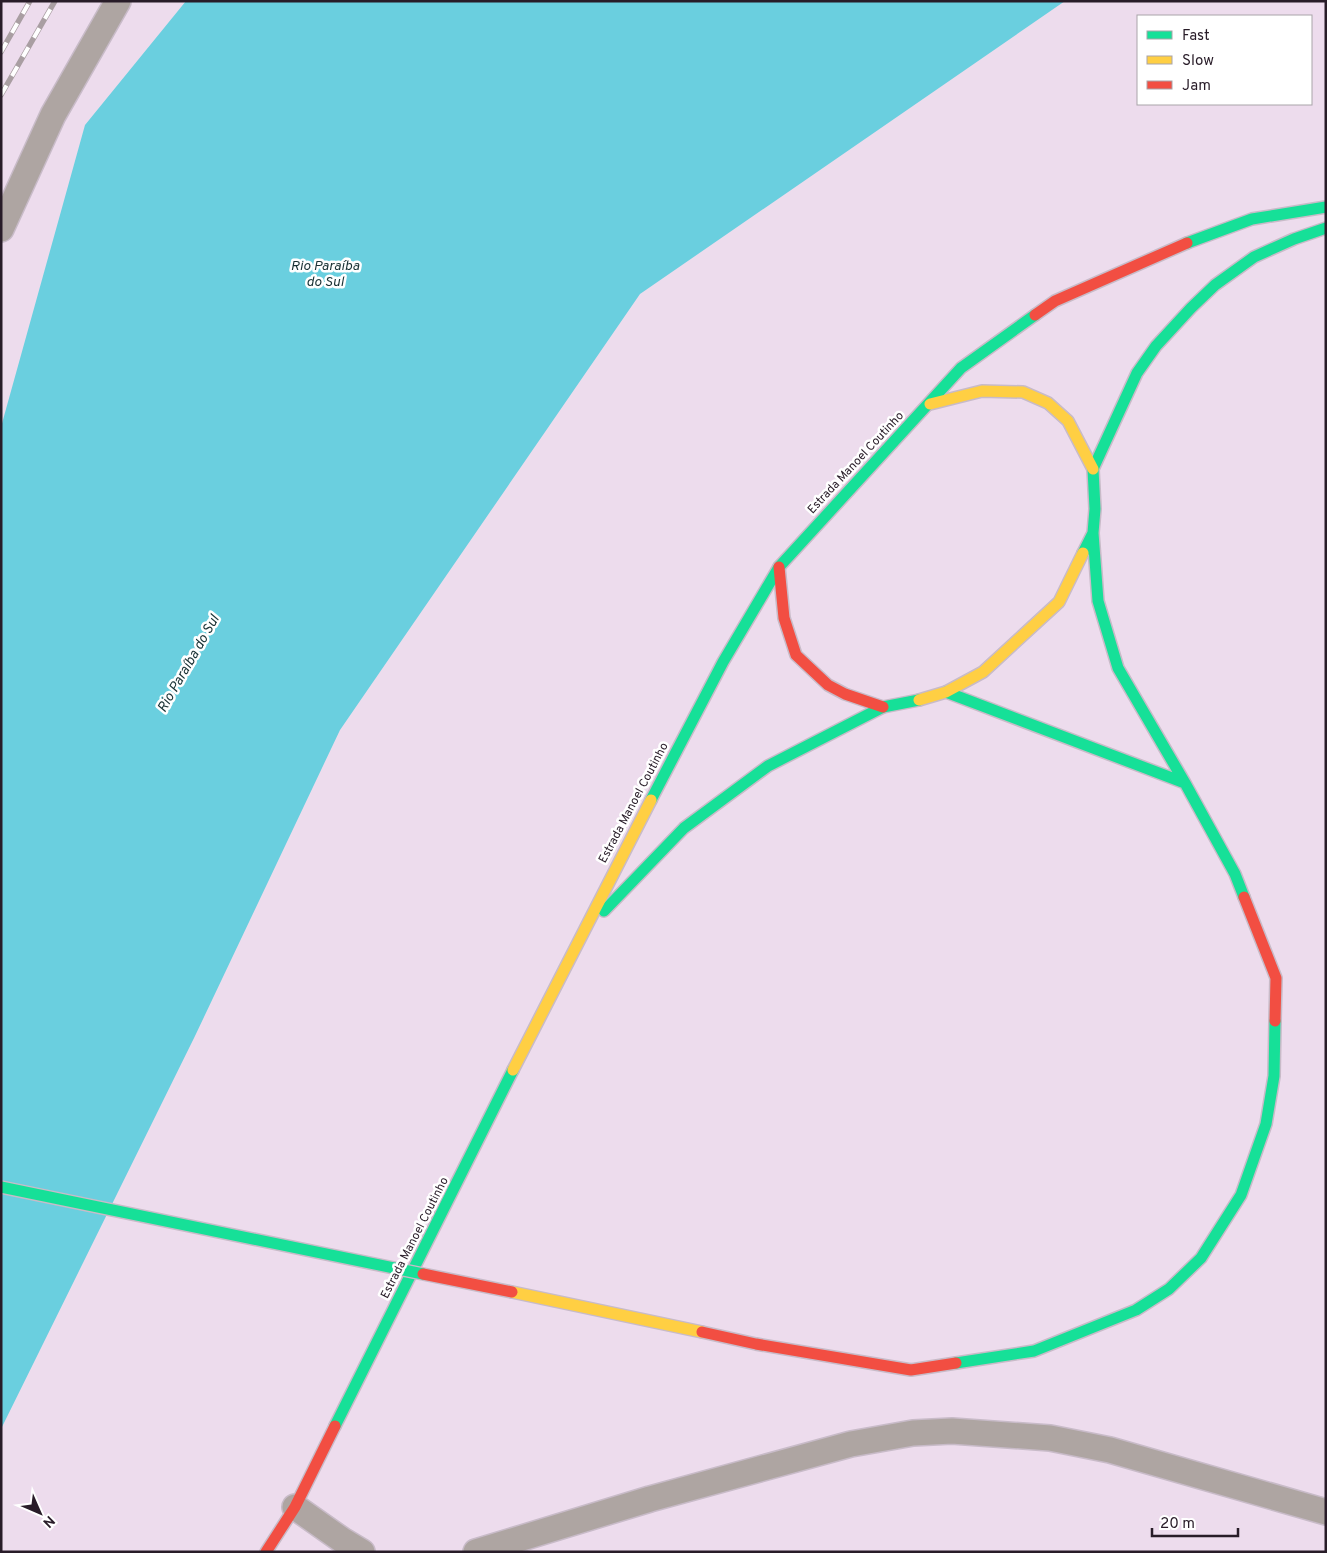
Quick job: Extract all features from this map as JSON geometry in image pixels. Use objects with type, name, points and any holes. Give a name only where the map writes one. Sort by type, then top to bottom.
[{"type":"street","points":[[1,229],[54,115],[118,1]]},
{"type":"street","name":"Estrada Manoel Coutinho","points":[[266,1552],[295,1507],[582,933],[723,662],[779,567],[961,368],[1055,301],[1180,245],[1252,219],[1326,207]]},
{"type":"street","name":"Estrada Manoel Coutinho","points":[[582,933],[684,828],[768,766],[883,707],[916,701],[946,692],[983,672],[1059,602],[1093,533],[1095,509],[1093,469],[1137,373],[1156,346],[1215,285],[1254,257],[1294,239],[1326,228]]},
{"type":"street","points":[[930,404],[982,391],[1023,392],[1048,403],[1068,421],[1093,469]]},
{"type":"street","points":[[1,1186],[756,1344],[911,1370],[1034,1351],[1136,1310],[1169,1289],[1201,1258],[1242,1195],[1266,1124],[1274,1076],[1276,978],[1235,874],[1185,782],[1118,668],[1098,601],[1093,533]]},
{"type":"street","points":[[779,567],[784,618],[796,655],[828,685],[845,694],[883,707]]},
{"type":"street","points":[[946,692],[1185,782]]},
{"type":"street","points":[[476,1552],[650,1498],[851,1444],[913,1433],[952,1431],[1050,1438],[1110,1450],[1326,1512]]},
{"type":"street","points":[[295,1507],[362,1552]]},
{"type":"water","name":"Rio Paraíba do Sul","points":[[186,1],[1065,1],[640,294],[340,730],[195,1036],[1,1429],[1,427],[85,125]]},
{"type":"railway","points":[[1,52],[30,1]]},
{"type":"railway","points":[[1,95],[55,1]]},
{"type":"traffic: fast","points":[[1187,243],[1252,219],[1326,207]]},
{"type":"traffic: fast","points":[[1083,553],[1093,533],[1095,509],[1093,469],[1137,373],[1156,346],[1215,285],[1254,257],[1294,239],[1326,228]]},
{"type":"traffic: fast","points":[[651,800],[723,662],[779,567],[961,368],[1035,315]]},
{"type":"traffic: fast","points":[[1093,533],[1098,601],[1118,668],[1185,783],[1235,874],[1244,897]]},
{"type":"traffic: fast","points":[[946,692],[1185,783]]},
{"type":"traffic: fast","points":[[604,911],[684,828],[768,766],[883,707],[919,700]]},
{"type":"traffic: fast","points":[[956,1363],[1034,1351],[1136,1310],[1169,1289],[1201,1258],[1241,1195],[1266,1124],[1274,1076],[1275,1021]]},
{"type":"traffic: fast","points":[[335,1426],[513,1070]]},
{"type":"traffic: fast","points":[[1,1187],[423,1274]]},
{"type":"traffic: slow","points":[[930,404],[982,391],[1023,392],[1048,403],[1068,421],[1093,469]]},
{"type":"traffic: slow","points":[[919,700],[946,692],[983,672],[1059,602],[1083,553]]},
{"type":"traffic: slow","points":[[513,1070],[651,800]]},
{"type":"traffic: slow","points":[[512,1292],[702,1332]]},
{"type":"traffic: jam","points":[[1035,315],[1055,301],[1187,243]]},
{"type":"traffic: jam","points":[[779,567],[784,618],[796,655],[828,685],[845,694],[883,707]]},
{"type":"traffic: jam","points":[[1244,897],[1276,978],[1275,1021]]},
{"type":"traffic: jam","points":[[423,1274],[512,1292]]},
{"type":"traffic: jam","points":[[702,1332],[756,1344],[911,1370],[956,1363]]},
{"type":"traffic: jam","points":[[266,1552],[295,1507],[335,1426]]}]
